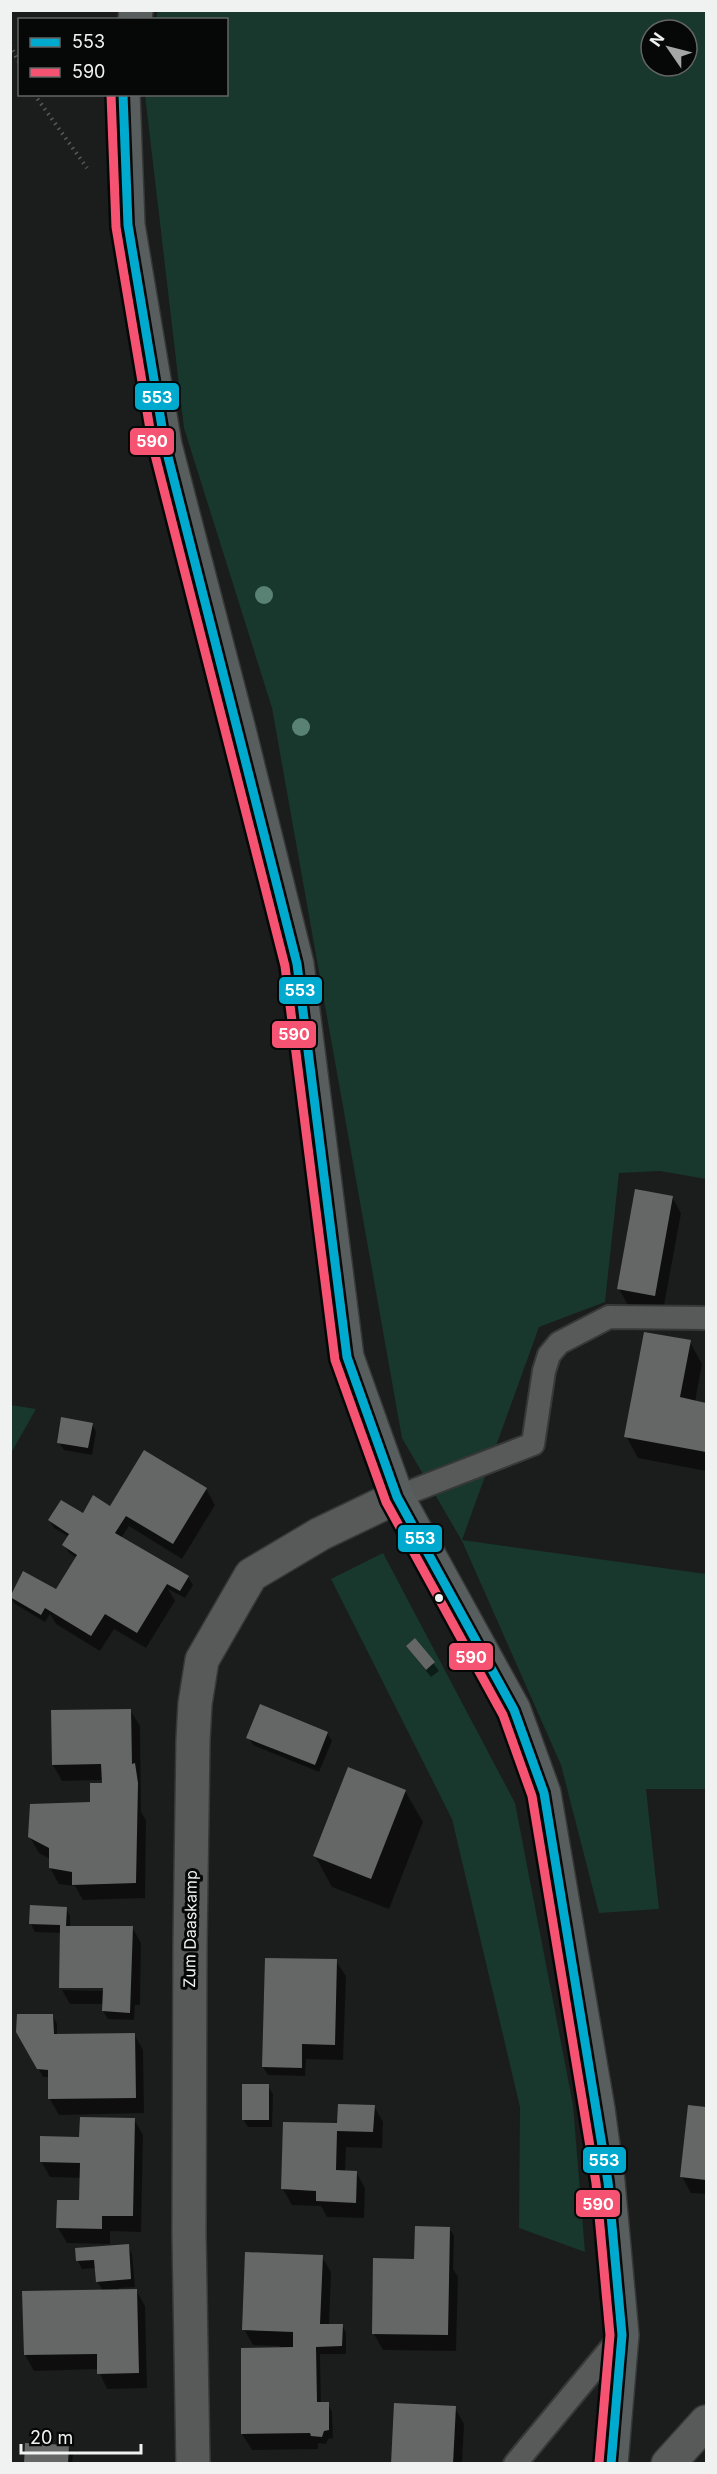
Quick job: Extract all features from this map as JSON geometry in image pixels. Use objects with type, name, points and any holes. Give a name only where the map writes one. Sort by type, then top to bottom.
[{"type":"main road","points":[[123,96],[128,225],[165,445],[297,964],[347,1357],[397,1497],[514,1710],[544,1793],[598,2109],[622,2335],[611,2463]]},
{"type":"street","name":"Zum Daaskamp","points":[[193,2463],[189,2234],[190,1945],[193,1740],[195,1704],[202,1660],[250,1575],[320,1534],[397,1497]]},
{"type":"street","points":[[668,2463],[706,2422]]},
{"type":"lane","points":[[397,1497],[533,1444],[544,1371],[549,1355],[559,1343],[609,1317],[706,1318]]},
{"type":"lane","points":[[515,2463],[622,2335]]},
{"type":"path","points":[[10,45],[18,60]]},
{"type":"path","points":[[35,96],[93,176]]},
{"type":"green space","points":[[158,11],[706,11],[706,1179],[660,1171],[619,1173],[605,1302],[539,1327],[462,1540],[706,1574],[706,1789],[646,1789],[659,1909],[599,1913],[561,1765],[462,1541],[402,1438],[272,708],[184,428],[145,96],[228,96],[228,18],[156,18]]},
{"type":"green space","points":[[10,1405],[36,1409],[11,1453]]},
{"type":"green space","points":[[383,1553],[515,1803],[573,2105],[585,2252],[519,2228],[520,2107],[452,1819],[331,1579]]},
{"type":"building","points":[[635,1189],[673,1196],[655,1296],[617,1289]]},
{"type":"building","points":[[644,1332],[691,1340],[680,1397],[706,1403],[706,1452],[624,1437]]},
{"type":"building","points":[[61,1417],[93,1423],[88,1448],[57,1443]]},
{"type":"building","points":[[144,1450],[207,1488],[173,1544],[126,1516],[115,1533],[189,1576],[180,1591],[167,1584],[137,1633],[105,1614],[91,1636],[45,1608],[41,1615],[10,1597],[23,1571],[56,1589],[77,1555],[62,1545],[69,1534],[48,1520],[61,1500],[83,1513],[93,1495],[110,1506]]},
{"type":"building","points":[[415,1638],[435,1662],[426,1670],[406,1646]]},
{"type":"building","points":[[260,1704],[328,1732],[315,1765],[246,1738]]},
{"type":"building","points":[[131,1709],[132,1764],[135,1763],[138,1783],[136,1883],[72,1885],[72,1872],[49,1868],[49,1848],[28,1837],[30,1804],[90,1802],[90,1783],[102,1783],[101,1764],[52,1765],[51,1710]]},
{"type":"building","points":[[348,1767],[406,1790],[371,1879],[313,1856]]},
{"type":"building","points":[[30,1905],[67,1907],[66,1926],[133,1926],[130,2013],[102,2011],[103,1988],[59,1988],[60,1925],[29,1924]]},
{"type":"building","points":[[265,1958],[337,1959],[335,2045],[302,2044],[302,2068],[262,2067]]},
{"type":"building","points":[[17,2014],[53,2014],[54,2034],[135,2033],[136,2098],[48,2099],[48,2070],[37,2069],[16,2032]]},
{"type":"building","points":[[242,2084],[269,2084],[269,2120],[242,2120]]},
{"type":"building","points":[[338,2104],[375,2105],[373,2132],[337,2131],[336,2170],[357,2171],[356,2203],[316,2201],[316,2191],[281,2189],[283,2122],[337,2123]]},
{"type":"building","points":[[688,2105],[706,2107],[706,2180],[680,2177]]},
{"type":"building","points":[[80,2117],[135,2118],[133,2216],[102,2216],[102,2229],[56,2228],[57,2200],[79,2200],[80,2163],[40,2162],[40,2136],[79,2137]]},
{"type":"building","points":[[415,2226],[450,2227],[448,2335],[372,2334],[373,2258],[414,2259]]},
{"type":"building","points":[[129,2244],[131,2279],[96,2282],[94,2260],[76,2261],[75,2248]]},
{"type":"building","points":[[245,2252],[323,2255],[320,2324],[343,2324],[342,2346],[316,2347],[317,2402],[329,2402],[329,2430],[324,2431],[322,2437],[311,2436],[310,2433],[241,2434],[241,2348],[293,2347],[293,2332],[242,2330]]},
{"type":"building","points":[[137,2289],[139,2373],[97,2374],[97,2354],[24,2355],[22,2291]]},
{"type":"building","points":[[394,2403],[456,2406],[453,2464],[391,2464]]},
{"type":"building","points":[[25,2443],[69,2445],[68,2464],[24,2464]]},
{"type":"transit line","name":"590","points":[[111,96],[116,227],[153,447],[285,966],[335,1360],[386,1502],[503,1715],[532,1796],[596,2183],[610,2335],[599,2463]]},
{"type":"transit line","name":"553","points":[[123,96],[128,225],[165,445],[297,964],[347,1357],[397,1497],[514,1710],[544,1793],[608,2182],[622,2335],[611,2464]]}]
